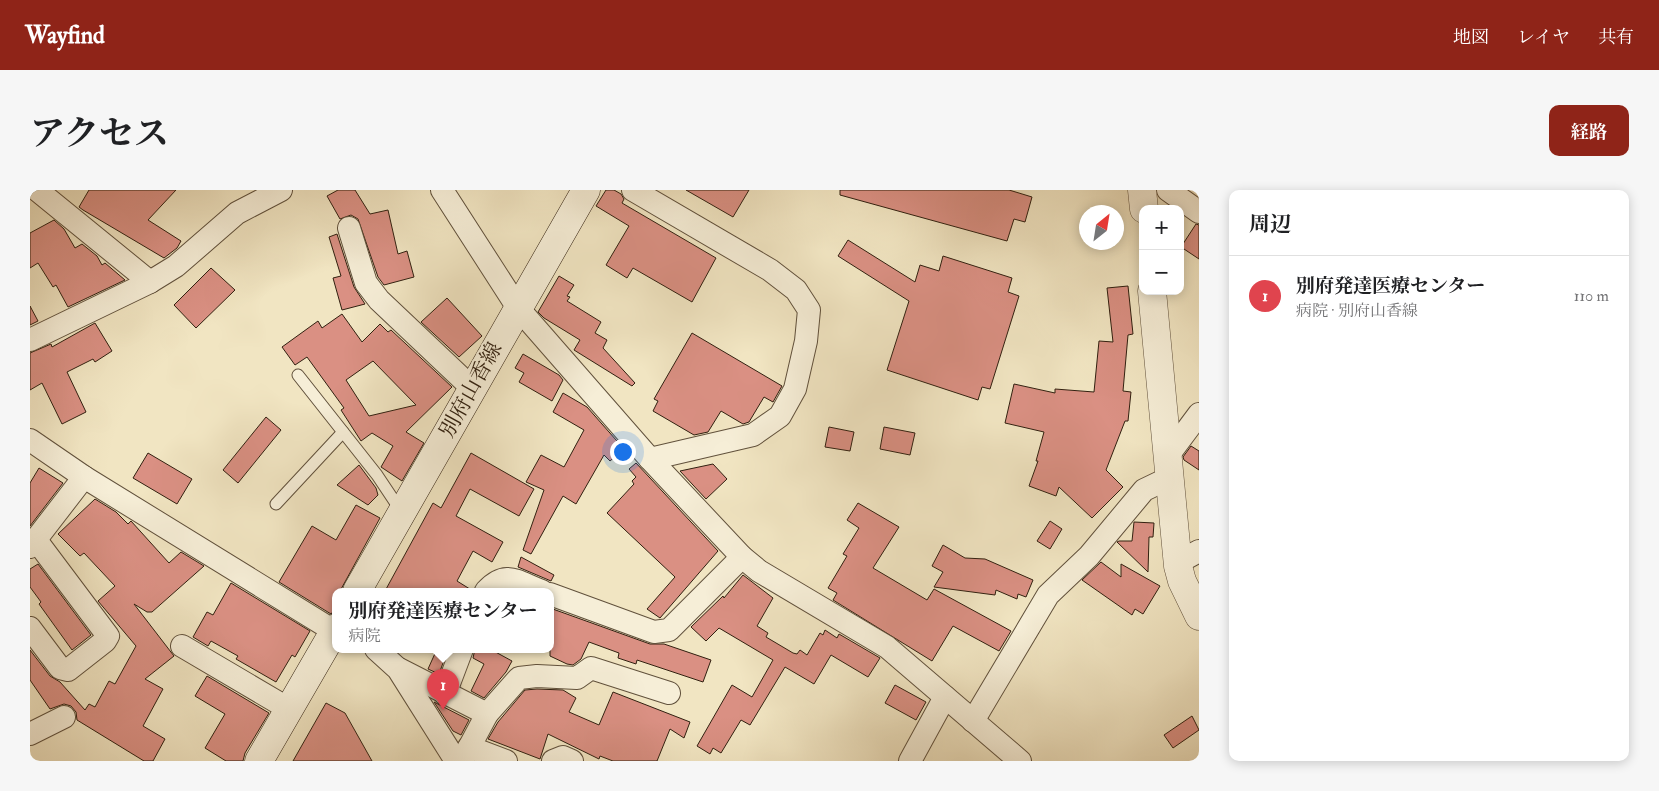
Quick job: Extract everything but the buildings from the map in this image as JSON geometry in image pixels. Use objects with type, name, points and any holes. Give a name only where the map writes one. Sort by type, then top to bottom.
[{"type":"main road","name":"別府山香線","points":[[358,588],[586,190]]},
{"type":"main road","points":[[1142,190],[1144,205]]},
{"type":"main road","points":[[1152,295],[1168,467],[1188,557],[1182,581],[1199,616]]},
{"type":"main road","points":[[259,761],[332,635]]},
{"type":"street","points":[[30,340],[150,282],[176,266],[237,213],[281,190]]},
{"type":"street","points":[[442,190],[518,308],[650,459],[742,558],[759,571],[887,647],[1020,761]]},
{"type":"street","points":[[633,190],[770,270],[796,290],[809,310],[806,341],[795,389],[780,416],[753,435],[650,459]]},
{"type":"street","points":[[1168,190],[1199,212]]},
{"type":"street","points":[[41,196],[150,282]]},
{"type":"street","points":[[349,228],[366,283],[379,300],[472,388]]},
{"type":"street","points":[[973,721],[1048,595],[1089,556],[1144,490],[1168,467],[1199,414]]},
{"type":"street","points":[[30,440],[84,477],[332,628]]},
{"type":"street","points":[[30,628],[60,668],[68,670],[105,641],[108,636],[33,543],[84,477]]},
{"type":"street","points":[[554,595],[654,632],[669,630],[742,558]]},
{"type":"street","points":[[489,588],[496,580],[504,578],[533,588]]},
{"type":"street","points":[[182,646],[289,708]]},
{"type":"street","points":[[381,653],[398,668],[445,694],[487,714]]},
{"type":"street","points":[[445,694],[460,653]]},
{"type":"street","points":[[398,668],[463,756],[506,761]]},
{"type":"street","points":[[463,756],[487,714],[518,678],[538,676],[576,678],[591,668],[669,693]]},
{"type":"street","points":[[910,761],[945,697]]},
{"type":"street","points":[[30,734],[64,717]]},
{"type":"street","points":[[553,761],[563,758],[572,761]]},
{"type":"lane","points":[[298,375],[377,475],[402,512]]},
{"type":"lane","points":[[276,504],[343,432]]},
{"type":"place","name":"別府発達医療センター","points":[[443,710]]}]
